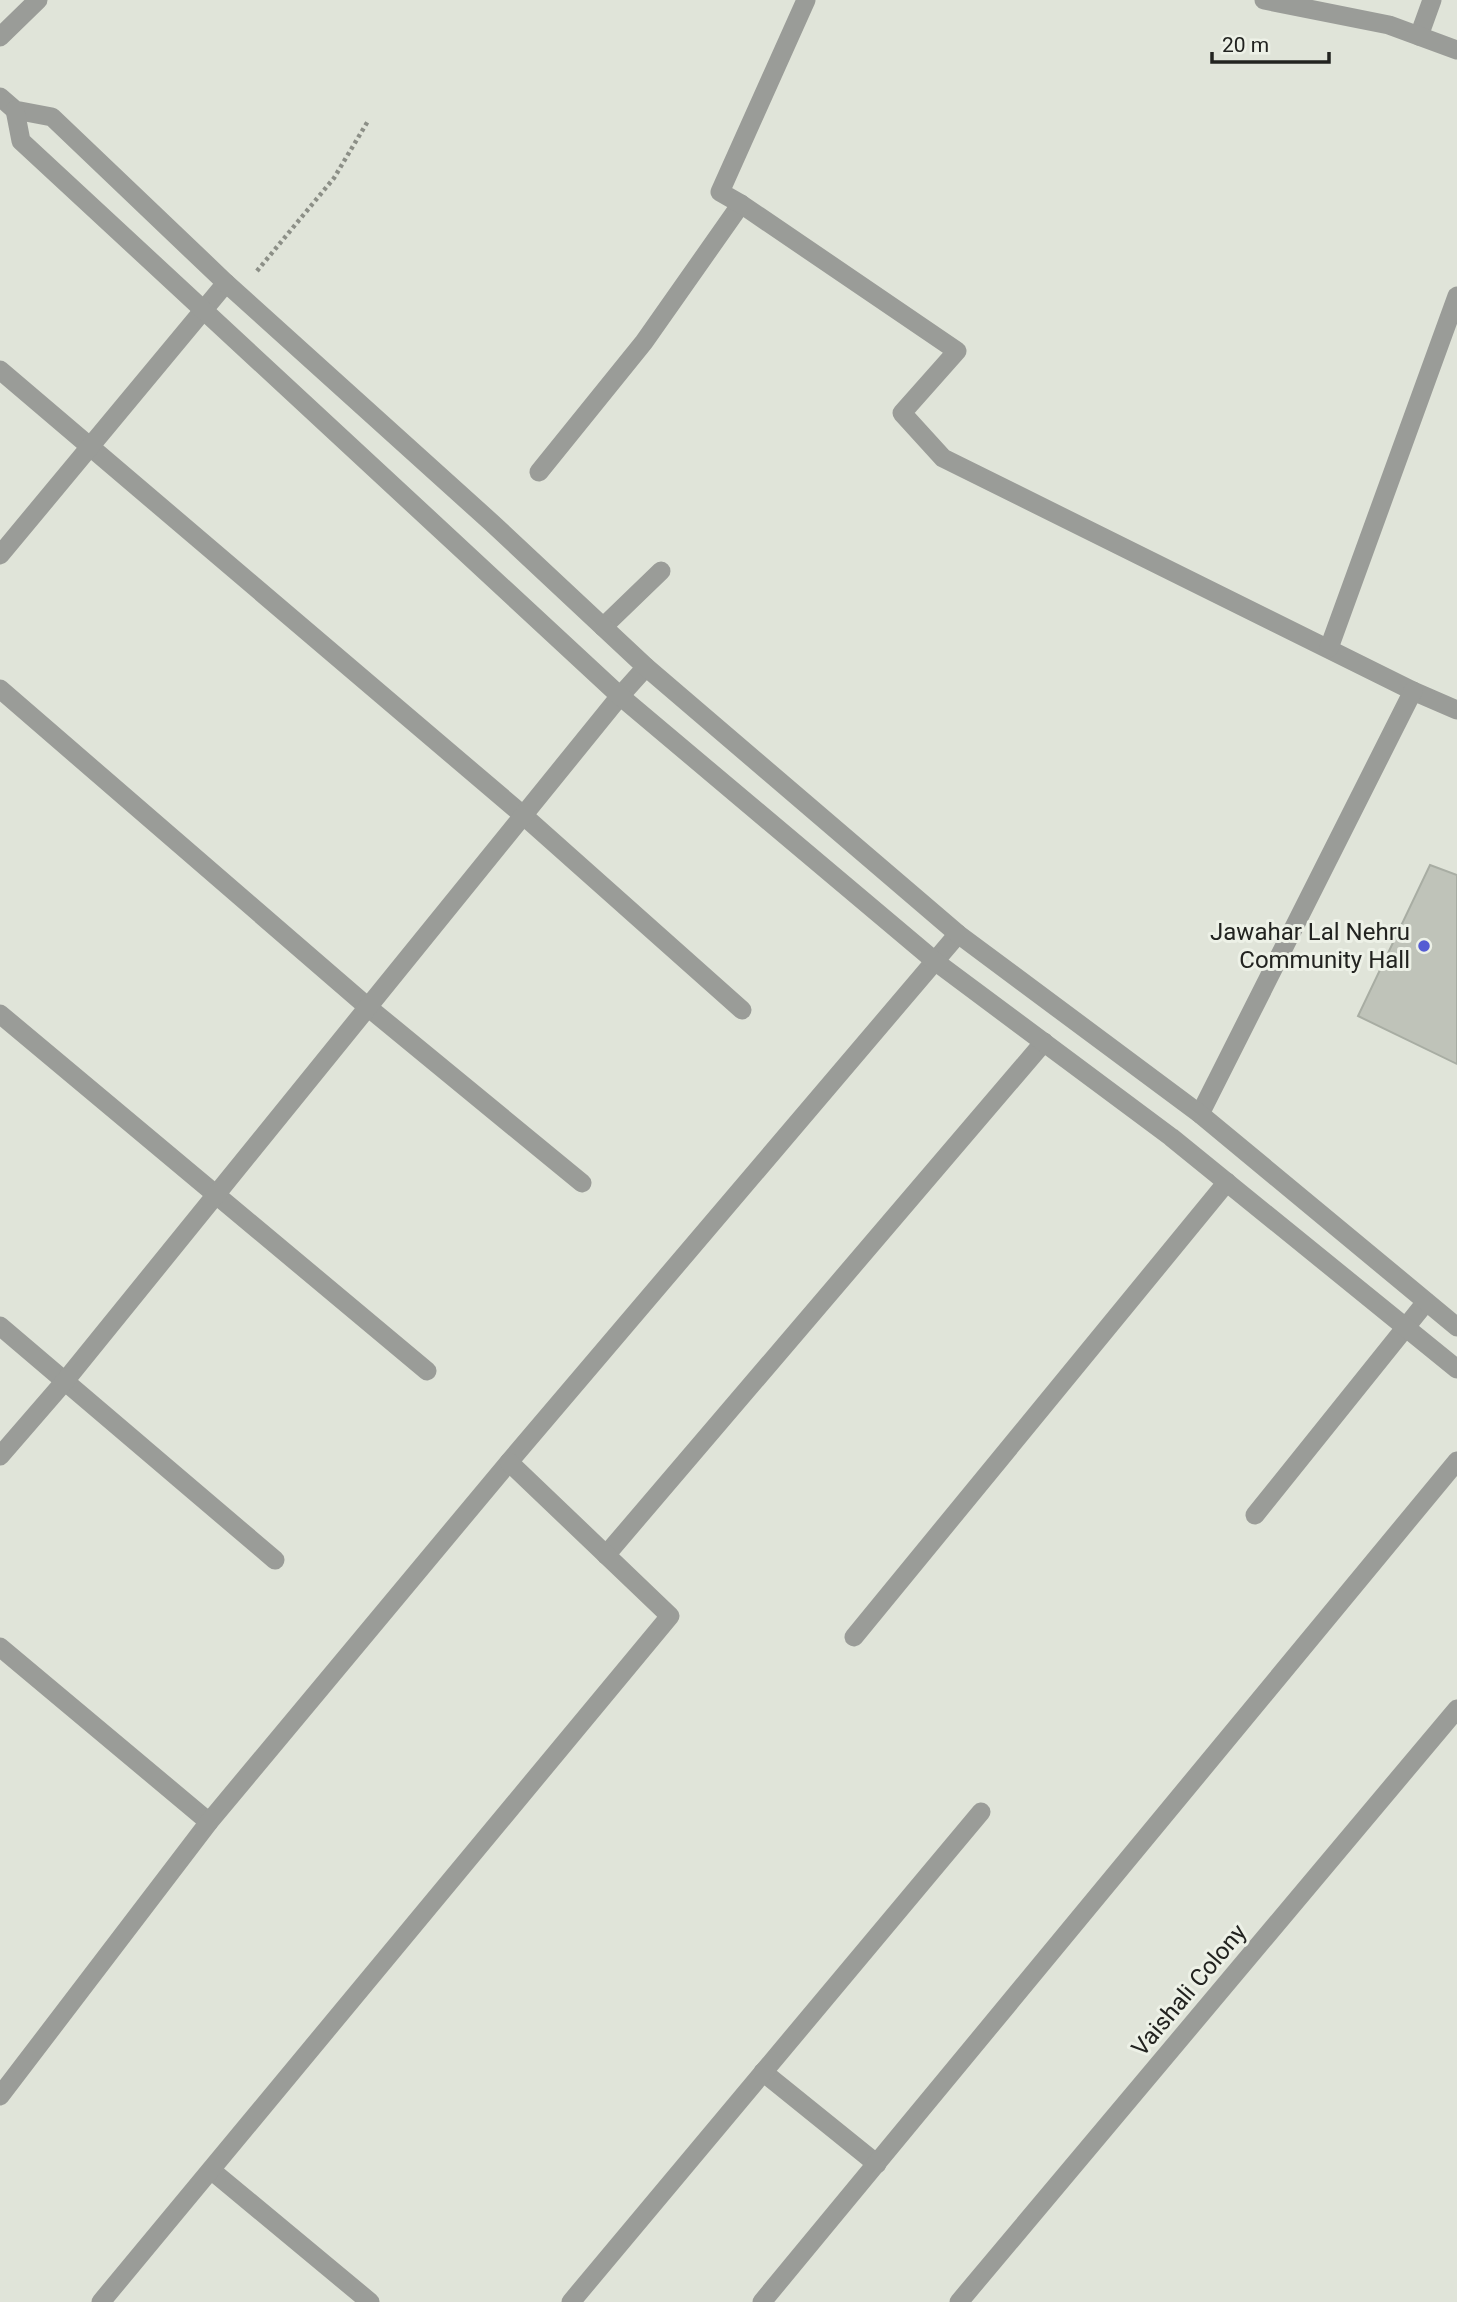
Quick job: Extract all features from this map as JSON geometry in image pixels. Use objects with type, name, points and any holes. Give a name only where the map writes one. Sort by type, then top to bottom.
[{"type":"street","points":[[0,37],[38,0]]},
{"type":"street","points":[[806,0],[720,192],[957,351],[902,413],[943,458],[1413,691],[1457,710]]},
{"type":"street","points":[[1264,0],[1390,25],[1457,50]]},
{"type":"street","points":[[1419,36],[1432,0]]},
{"type":"street","points":[[7,104],[52,117],[232,288],[492,523],[646,667],[958,934],[1200,1114],[1457,1327]]},
{"type":"street","points":[[7,104],[21,141],[620,696],[936,962],[1171,1137],[1457,1369]]},
{"type":"street","points":[[539,472],[644,342],[741,204]]},
{"type":"street","points":[[0,555],[204,310],[232,288]]},
{"type":"street","points":[[1329,648],[1457,296]]},
{"type":"street","points":[[0,370],[524,816],[742,1010]]},
{"type":"street","points":[[603,627],[661,571]]},
{"type":"street","points":[[0,1456],[65,1381],[646,667]]},
{"type":"street","points":[[0,689],[369,1007],[582,1183]]},
{"type":"street","points":[[1200,1114],[1413,691]]},
{"type":"street","points":[[0,2096],[209,1822],[509,1462],[958,934]]},
{"type":"street","points":[[0,1014],[427,1371]]},
{"type":"street","points":[[606,1555],[1044,1042]]},
{"type":"street","points":[[854,1637],[1227,1182]]},
{"type":"street","points":[[1255,1514],[1426,1302]]},
{"type":"street","points":[[0,1326],[275,1560]]},
{"type":"street","points":[[762,2302],[1457,1461]]},
{"type":"street","points":[[101,2302],[670,1616],[509,1462]]},
{"type":"street","points":[[0,1647],[209,1822]]},
{"type":"street","name":"Vaishali Colony","points":[[959,2302],[1457,1709]]},
{"type":"street","points":[[571,2302],[981,1812]]},
{"type":"street","points":[[763,2072],[877,2164]]},
{"type":"street","points":[[211,2170],[370,2302]]},
{"type":"path","points":[[232,288],[334,178],[368,121]]},
{"type":"building","name":"Jawahar Lal Nehru Community Hall","points":[[1430,865],[1457,875],[1457,1064],[1358,1016]]},
{"type":"place","name":"Jawahar Lal Nehru Community Hall","points":[[1424,946]]}]
